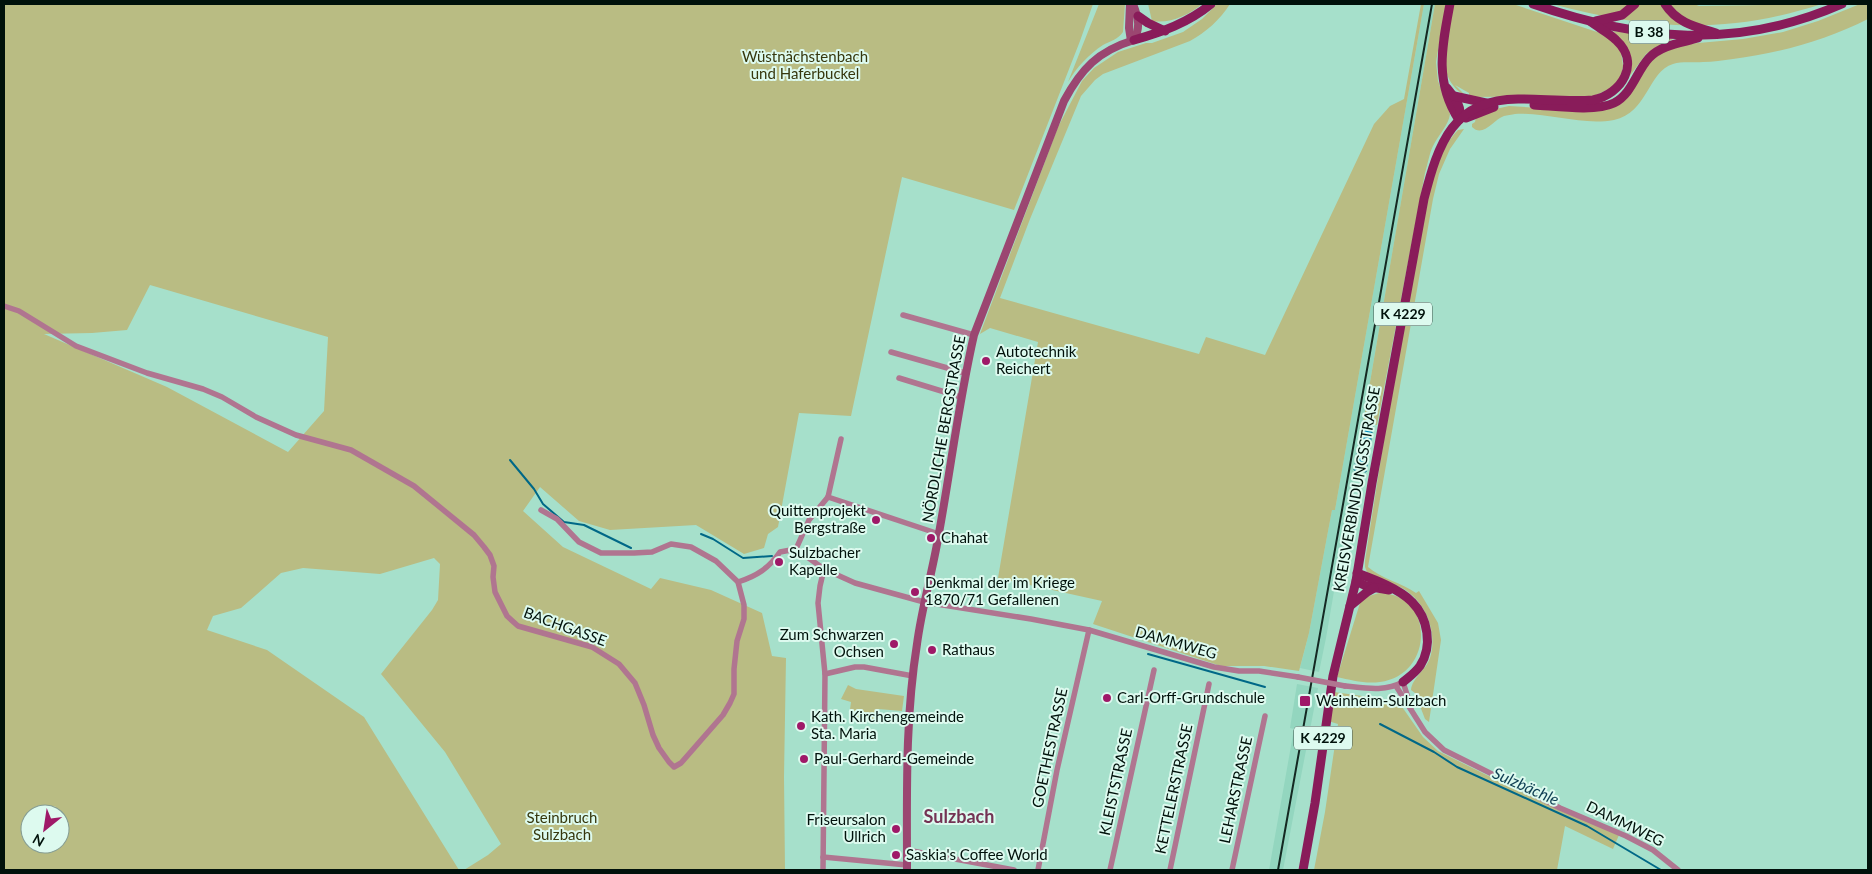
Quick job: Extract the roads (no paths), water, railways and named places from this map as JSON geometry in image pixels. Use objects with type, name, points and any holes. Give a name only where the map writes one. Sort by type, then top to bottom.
[{"type":"main road","points":[[1132,4],[1138,16],[1138,28],[1132,41]]},
{"type":"main road","points":[[1132,4],[1129,28],[1132,41]]},
{"type":"main road","points":[[1132,41],[1166,31],[1198,15],[1211,4]]},
{"type":"main road","points":[[1450,4],[1441,61],[1449,102],[1459,120]]},
{"type":"main road","name":"B 38","points":[[1533,4],[1590,22],[1623,29],[1661,34],[1707,36],[1756,30],[1783,24],[1812,16],[1842,4]]},
{"type":"main road","points":[[1590,22],[1622,15],[1635,4]]},
{"type":"main road","points":[[1665,4],[1679,20],[1689,25],[1724,35]]},
{"type":"main road","points":[[1138,16],[1166,31]]},
{"type":"main road","name":"K 4229","points":[[1459,120],[1470,110],[1487,103],[1502,100],[1593,100],[1606,97],[1616,90],[1623,81],[1626,70],[1624,51],[1616,40],[1590,22]]},
{"type":"main road","points":[[1459,120],[1499,105],[1587,107],[1609,105],[1624,95],[1643,65],[1653,54],[1668,46],[1707,36]]},
{"type":"main road","name":"NÖRDLICHE BERGSTRASSE","points":[[907,868],[907,737],[913,676],[924,602],[939,534],[965,374],[974,335],[1064,101],[1074,82],[1095,59],[1107,51],[1132,41]]},
{"type":"main road","points":[[1444,84],[1454,96],[1461,112],[1459,120]]},
{"type":"main road","points":[[1454,96],[1487,103]]},
{"type":"main road","name":"KREISVERBINDUNGSSTRASSE","points":[[1303,870],[1315,803],[1333,676],[1356,577],[1424,199],[1432,166],[1440,147],[1459,120]]},
{"type":"main road","points":[[1356,577],[1374,588],[1394,590]]},
{"type":"main road","points":[[1356,577],[1394,590],[1412,601],[1419,610],[1427,631],[1428,641],[1424,659],[1414,673],[1399,684]]},
{"type":"main road","points":[[1350,606],[1374,588]]},
{"type":"street","name":"BACHGASSE","points":[[4,306],[19,311],[76,346],[130,367],[203,388],[222,397],[256,418],[296,436],[350,450],[414,486],[474,535],[484,546],[494,566],[493,577],[496,592],[507,616],[518,626],[592,647],[619,664],[635,682],[653,735],[664,755],[674,767],[680,763],[723,714],[734,694],[737,641],[744,619],[744,605],[738,582]]},
{"type":"street","points":[[903,315],[974,335]]},
{"type":"street","points":[[891,352],[965,374]]},
{"type":"street","points":[[899,378],[962,397]]},
{"type":"street","points":[[796,549],[809,520],[828,497],[841,439]]},
{"type":"street","points":[[828,497],[939,534]]},
{"type":"street","points":[[541,510],[557,519],[579,542],[601,552],[652,552],[671,544],[691,547],[716,561],[738,582],[761,573],[780,552],[796,549],[824,569],[855,583],[924,602]]},
{"type":"street","points":[[823,870],[825,674],[818,604],[824,569]]},
{"type":"street","name":"DAMMWEG","points":[[924,602],[1089,630],[1214,668],[1239,671],[1259,670],[1345,686],[1375,689],[1399,684],[1411,708],[1430,738],[1452,755],[1560,808],[1626,836],[1653,850],[1678,870]]},
{"type":"street","name":"GOETHESTRASSE","points":[[1038,870],[1056,770],[1089,630]]},
{"type":"street","points":[[825,674],[855,667],[864,667],[913,676]]},
{"type":"street","name":"KLEISTSTRASSE","points":[[1110,870],[1154,670]]},
{"type":"street","name":"KETTELERSTRASSE","points":[[1170,870],[1209,684]]},
{"type":"street","name":"LEHARSTRASSE","points":[[1232,870],[1265,716]]},
{"type":"street","points":[[907,850],[1014,870]]},
{"type":"street","points":[[823,857],[907,868]]},
{"type":"water","points":[[1363,424],[1373,426],[1366,472],[1354,470]]},
{"type":"waterway","name":"Sulzbächle","points":[[510,460],[534,489],[543,504],[564,522],[584,525],[631,548]]},
{"type":"waterway","name":"Sulzbächle","points":[[701,534],[713,539],[743,558],[772,556]]},
{"type":"waterway","name":"Sulzbächle","points":[[1148,654],[1265,687]]},
{"type":"waterway","name":"Sulzbächle","points":[[1380,724],[1434,752],[1457,767],[1587,826],[1661,870]]},
{"type":"railway","points":[[1278,870],[1432,4]]},
{"type":"place","name":"Autotechnik Reichert","points":[[986,361]]},
{"type":"place","name":"Quittenprojekt Bergstraße","points":[[876,520]]},
{"type":"place","name":"Chahat","points":[[931,538]]},
{"type":"place","name":"Sulzbacher Kapelle","points":[[779,562]]},
{"type":"place","name":"Denkmal der im Kriege 1870/71 Gefallenen","points":[[915,592]]},
{"type":"place","name":"Zum Schwarzen Ochsen","points":[[894,644]]},
{"type":"place","name":"Rathaus","points":[[932,650]]},
{"type":"place","name":"Carl-Orff-Grundschule","points":[[1107,698]]},
{"type":"place","name":"Weinheim-Sulzbach","points":[[1305,701]]},
{"type":"place","name":"Kath. Kirchengemeinde Sta. Maria","points":[[801,726]]},
{"type":"place","name":"Paul-Gerhard-Gemeinde","points":[[804,759]]},
{"type":"place","name":"Friseursalon Ullrich","points":[[896,829]]},
{"type":"place","name":"Saskia's Coffee World","points":[[896,855]]},
{"type":"district","name":"Sulzbach","points":[[959,817]]},
{"type":"park label","name":"Wüstnächstenbach und Haferbuckel","points":[[805,66]]},
{"type":"park label","name":"Steinbruch Sulzbach","points":[[562,826]]}]
